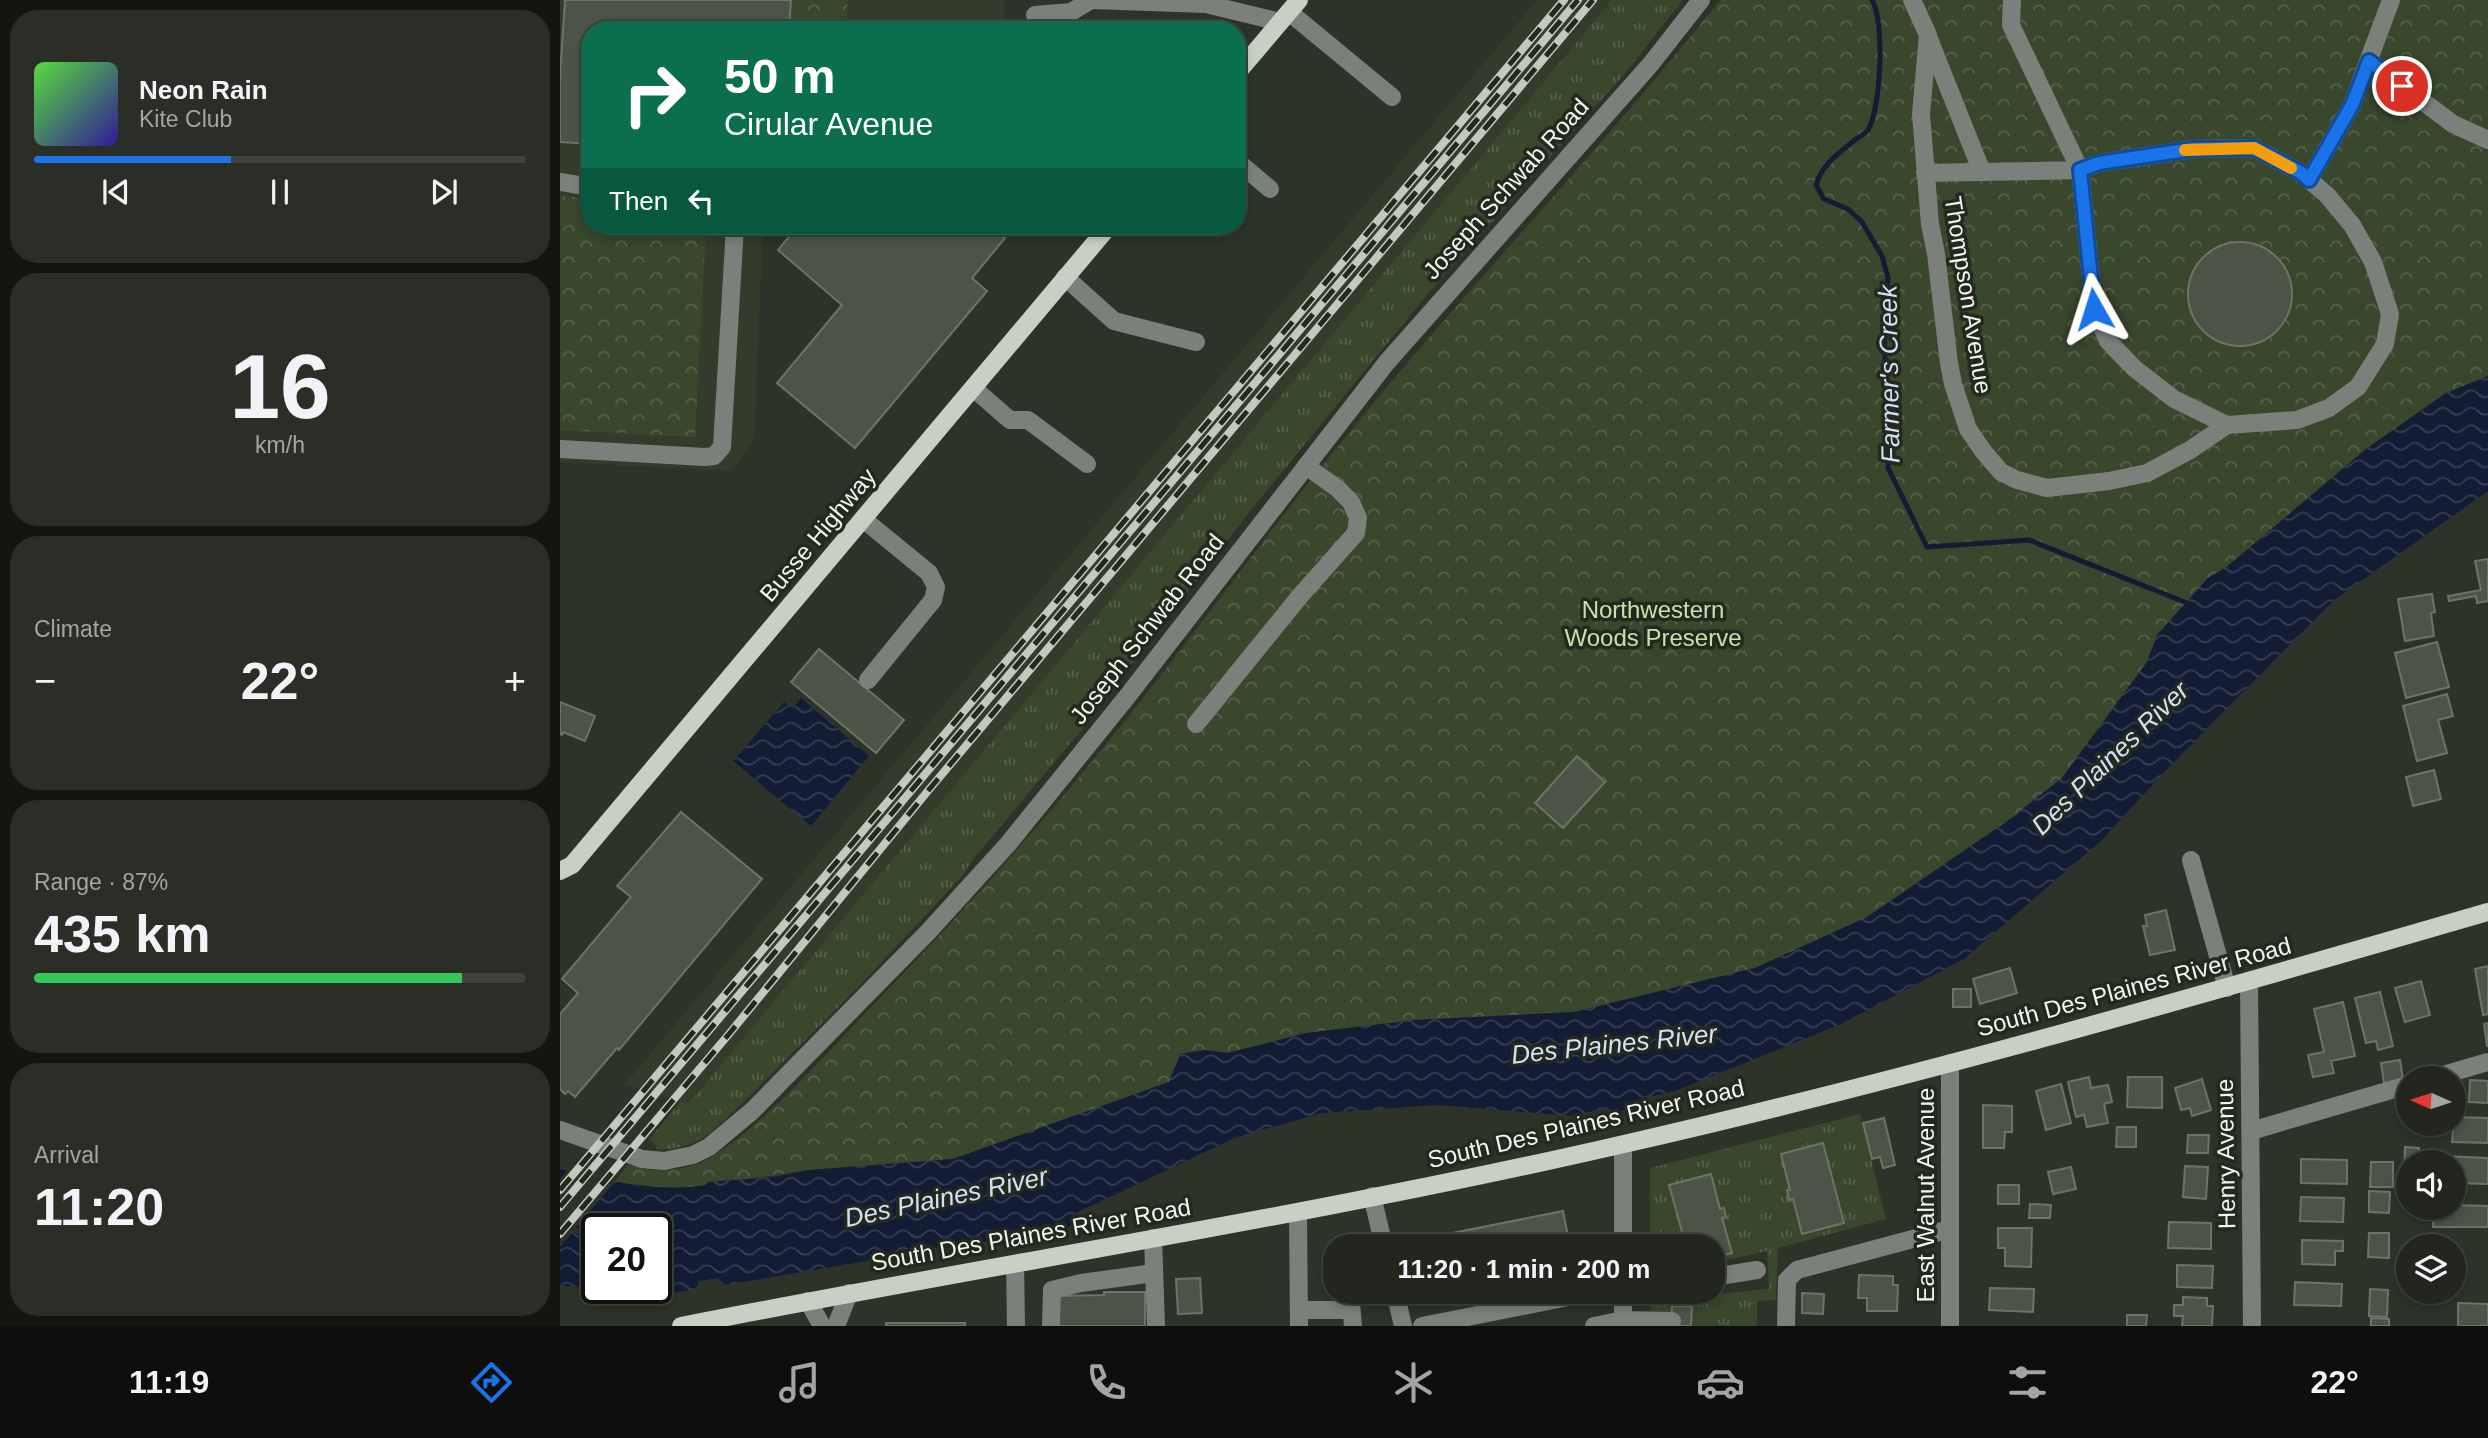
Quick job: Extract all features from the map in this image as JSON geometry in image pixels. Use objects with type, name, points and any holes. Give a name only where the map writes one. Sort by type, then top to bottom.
[{"type":"main road","points":[[1246,62],[1289,11]]},
{"type":"main road","name":"Busse Highway","points":[[560,870],[572,865],[1101,235]]},
{"type":"main road","name":"South Des Plaines River Road","points":[[681,1326],[1298,1212],[1623,1144],[1950,1063],[2249,982],[2488,912]]},
{"type":"street","points":[[1035,15],[1071,12],[1091,0],[1206,4],[1289,11],[1392,97]]},
{"type":"street","name":"Joseph Schwab Road","points":[[560,1130],[642,1158],[664,1161],[693,1156],[736,1126],[928,932],[1008,844],[1126,698],[1387,362],[1650,65],[1701,0]]},
{"type":"street","name":"Thompson Avenue","points":[[1912,0],[1928,36],[1921,114],[1930,224],[1953,384],[1968,429],[2001,472],[2017,480],[2047,488],[2109,481],[2147,473],[2190,450],[2227,425]]},
{"type":"street","points":[[1925,173],[2080,170],[2099,163],[2193,149],[2254,148],[2300,172],[2327,195],[2352,225],[2373,262],[2390,314],[2385,344],[2358,387],[2329,408],[2297,420],[2227,425],[2174,399],[2134,368],[2108,341],[2094,309],[2080,170],[2011,24],[2012,0]]},
{"type":"street","points":[[2309,180],[2352,105],[2391,0]]},
{"type":"street","points":[[1928,36],[1982,172]]},
{"type":"street","points":[[2369,61],[2453,124],[2488,141]]},
{"type":"street","points":[[1246,169],[1270,189]]},
{"type":"street","points":[[560,182],[581,186]]},
{"type":"street","points":[[560,449],[715,456],[722,447],[734,235]]},
{"type":"street","points":[[1065,277],[1114,321],[1196,342]]},
{"type":"street","points":[[973,387],[1010,420],[1028,420],[1087,464]]},
{"type":"street","points":[[1196,724],[1300,596],[1356,533],[1358,518],[1351,502],[1306,466]]},
{"type":"street","points":[[863,519],[929,573],[936,587],[933,600],[868,680]]},
{"type":"street","points":[[2192,860],[2227,988]]},
{"type":"street","name":"Henry Avenue","points":[[2249,982],[2252,1326]]},
{"type":"street","points":[[2466,1068],[2488,1062]]},
{"type":"street","name":"East Walnut Avenue","points":[[1950,1063],[1950,1326]]},
{"type":"street","points":[[2250,1130],[2396,1088]]},
{"type":"street","points":[[1623,1144],[1623,1234]]},
{"type":"street","points":[[1372,1196],[1381,1234]]},
{"type":"street","points":[[1298,1212],[1299,1318],[1351,1309]]},
{"type":"street","points":[[1786,1326],[1787,1280],[1797,1270],[1950,1229]]},
{"type":"street","points":[[1153,1238],[1156,1326]]},
{"type":"street","points":[[1015,1264],[1016,1326]]},
{"type":"street","points":[[1725,1275],[1757,1270]]},
{"type":"street","points":[[1051,1326],[1052,1290],[1081,1283],[1154,1273]]},
{"type":"street","points":[[836,1326],[849,1293]]},
{"type":"street","points":[[807,1301],[822,1326]]},
{"type":"street","points":[[1398,1304],[1403,1326]]},
{"type":"street","points":[[1422,1326],[1533,1304]]},
{"type":"street","points":[[1623,1304],[1623,1323]]},
{"type":"street","points":[[1594,1326],[1672,1321]]},
{"type":"shaded area","points":[[560,0],[1004,0],[1003,21],[581,21],[581,235],[763,235],[754,441],[732,471],[560,462]]},
{"type":"shaded area","points":[[1537,0],[1612,0],[688,1104],[625,1084]]},
{"type":"green space","points":[[791,0],[848,0],[847,21],[790,21]]},
{"type":"green space","points":[[1612,0],[1683,0],[1622,77],[1426,296],[1251,510],[1083,728],[963,875],[850,995],[727,1118],[696,1142],[657,1150],[654,1142],[649,1140],[681,1101],[688,1104]]},
{"type":"green space","name":"Northwestern Woods Preserve","points":[[1720,0],[2488,0],[2488,376],[2446,393],[2366,449],[2226,567],[2208,578],[2157,635],[2147,662],[2062,778],[2006,822],[1867,917],[1755,968],[1574,1012],[1415,1020],[1306,1033],[1228,1053],[1204,1050],[1169,1082],[953,1159],[809,1170],[681,1189],[614,1182],[628,1165],[653,1170],[676,1169],[699,1163],[721,1151],[762,1118],[801,1081],[940,934],[1098,754],[1389,384],[1628,111]]},
{"type":"green space","points":[[560,196],[581,197],[581,235],[706,235],[695,437],[560,430]]},
{"type":"green space","points":[[1860,1114],[1886,1219],[1778,1248],[1776,1300],[1757,1301],[1757,1326],[1651,1326],[1650,1304],[1725,1304],[1725,1293],[1769,1289],[1767,1251],[1725,1260],[1725,1234],[1650,1234],[1650,1168]]},
{"type":"water","name":"Des Plaines River","points":[[2488,376],[2488,491],[2333,601],[2168,768],[2101,841],[1964,959],[1839,1025],[1675,1091],[1639,1099],[1636,1109],[1611,1115],[1605,1108],[1572,1116],[1437,1105],[1322,1113],[1237,1137],[1076,1213],[1070,1227],[725,1285],[718,1278],[699,1281],[696,1289],[672,1293],[672,1213],[581,1213],[581,1232],[580,1229],[560,1222],[560,1169],[597,1178],[668,1188],[774,1177],[809,1170],[953,1159],[1169,1082],[1180,1054],[1204,1050],[1228,1053],[1306,1033],[1415,1020],[1574,1012],[1755,968],[1867,917],[2006,822],[2062,778],[2147,662],[2157,635],[2208,578],[2227,567],[2366,449],[2446,393]]},
{"type":"water","points":[[801,698],[869,756],[811,826],[733,761],[784,702],[793,708]]},
{"type":"water","points":[[560,1227],[578,1234],[581,1232],[581,1287],[560,1285]]},
{"type":"pier","points":[[570,1167],[617,1179],[588,1213],[581,1213],[581,1222],[560,1247],[560,1179]]},
{"type":"building","points":[[565,0],[791,0],[790,21],[581,21],[581,143],[560,142],[560,76]]},
{"type":"building","points":[[790,235],[1002,235],[1005,238],[972,278],[987,291],[855,448],[777,383],[842,305],[778,250]]},
{"type":"building","points":[[2240,242],[2260,246],[2277,257],[2288,274],[2292,294],[2288,314],[2277,331],[2260,342],[2240,346],[2220,342],[2203,331],[2192,314],[2188,294],[2192,274],[2203,257],[2220,246]]},
{"type":"building","points":[[2488,559],[2488,601],[2477,603],[2476,596],[2449,601],[2448,596],[2481,590],[2475,561]]},
{"type":"building","points":[[2432,594],[2435,612],[2431,613],[2434,636],[2405,641],[2398,599]]},
{"type":"building","points":[[2437,642],[2449,687],[2406,698],[2395,653]]},
{"type":"building","points":[[819,649],[904,720],[876,753],[791,682]]},
{"type":"building","points":[[2447,694],[2453,716],[2438,720],[2447,753],[2417,761],[2403,706]]},
{"type":"building","points":[[560,702],[595,716],[585,741],[563,732],[560,734]]},
{"type":"building","points":[[1577,756],[1605,782],[1563,828],[1535,803]]},
{"type":"building","points":[[2434,770],[2441,799],[2413,806],[2406,777]]},
{"type":"building","points":[[681,812],[762,879],[619,1050],[617,1048],[575,1097],[568,1091],[565,1094],[560,1089],[560,1014],[578,993],[562,979],[631,897],[617,886]]},
{"type":"building","points":[[2166,910],[2175,950],[2150,955],[2143,926],[2147,926],[2145,915]]},
{"type":"building","points":[[2488,966],[2488,1014],[2483,1015],[2475,969]]},
{"type":"building","points":[[2010,968],[2017,993],[1980,1004],[1973,979]]},
{"type":"building","points":[[2421,981],[2430,1015],[2405,1022],[2395,988]]},
{"type":"building","points":[[1953,989],[1971,989],[1971,1007],[1953,1007]]},
{"type":"building","points":[[2380,992],[2393,1046],[2378,1050],[2376,1041],[2366,1043],[2355,998]]},
{"type":"building","points":[[2343,1002],[2355,1056],[2331,1061],[2334,1073],[2313,1077],[2308,1055],[2324,1052],[2314,1009]]},
{"type":"building","points":[[2488,1023],[2488,1046],[2487,1046],[2484,1024]]},
{"type":"building","points":[[2400,1060],[2401,1066],[2396,1066],[2396,1081],[2384,1083],[2381,1063]]},
{"type":"building","points":[[2089,1077],[2091,1088],[2108,1085],[2112,1102],[2104,1104],[2108,1123],[2087,1127],[2084,1115],[2076,1117],[2068,1082]]},
{"type":"building","points":[[2128,1077],[2162,1077],[2162,1108],[2127,1107]]},
{"type":"building","points":[[2202,1079],[2211,1110],[2192,1116],[2190,1108],[2181,1110],[2175,1088]]},
{"type":"building","points":[[2470,1080],[2488,1081],[2488,1103],[2469,1102]]},
{"type":"building","points":[[2061,1084],[2071,1123],[2046,1130],[2036,1091]]},
{"type":"building","points":[[1983,1105],[2012,1106],[2012,1132],[2005,1132],[2004,1148],[1983,1148]]},
{"type":"building","points":[[2466,1117],[2488,1118],[2488,1143],[2452,1142],[2452,1136],[2466,1136]]},
{"type":"building","points":[[1884,1118],[1895,1165],[1883,1168],[1880,1157],[1872,1159],[1863,1123]]},
{"type":"building","points":[[2117,1127],[2136,1127],[2136,1147],[2116,1147]]},
{"type":"building","points":[[2188,1135],[2209,1135],[2208,1153],[2187,1153]]},
{"type":"building","points":[[1823,1143],[1844,1223],[1802,1234],[1793,1199],[1789,1200],[1787,1190],[1790,1190],[1781,1154]]},
{"type":"building","points":[[2405,1147],[2419,1148],[2419,1150],[2405,1150]]},
{"type":"building","points":[[2466,1157],[2488,1158],[2488,1184],[2466,1183]]},
{"type":"building","points":[[2301,1159],[2347,1160],[2347,1184],[2301,1183]]},
{"type":"building","points":[[2371,1162],[2393,1162],[2393,1187],[2370,1187]]},
{"type":"building","points":[[2185,1166],[2208,1167],[2206,1199],[2183,1197]]},
{"type":"building","points":[[2071,1167],[2076,1189],[2053,1194],[2048,1172]]},
{"type":"building","points":[[1711,1174],[1720,1209],[1724,1208],[1726,1217],[1722,1218],[1732,1253],[1725,1255],[1725,1234],[1683,1234],[1669,1185]]},
{"type":"building","points":[[1998,1185],[2019,1185],[2019,1204],[1998,1204]]},
{"type":"building","points":[[2369,1191],[2390,1192],[2389,1213],[2369,1212]]},
{"type":"building","points":[[2301,1197],[2344,1198],[2343,1222],[2300,1221]]},
{"type":"building","points":[[2030,1204],[2051,1205],[2050,1218],[2029,1218]]},
{"type":"building","points":[[2466,1205],[2488,1206],[2488,1227],[2433,1227],[2433,1220],[2466,1220]]},
{"type":"building","points":[[1563,1211],[1568,1234],[1447,1234]]},
{"type":"building","points":[[2169,1222],[2211,1223],[2211,1249],[2168,1248]]},
{"type":"building","points":[[1998,1228],[2032,1228],[2031,1267],[2005,1266],[2005,1248],[1998,1248]]},
{"type":"building","points":[[2369,1233],[2389,1233],[2389,1258],[2368,1257]]},
{"type":"building","points":[[2302,1240],[2343,1241],[2343,1251],[2335,1251],[2335,1265],[2302,1264]]},
{"type":"building","points":[[2177,1265],[2213,1266],[2212,1288],[2177,1287]]},
{"type":"building","points":[[1859,1275],[1893,1276],[1893,1285],[1898,1285],[1897,1311],[1867,1311],[1867,1298],[1858,1298]]},
{"type":"building","points":[[1200,1278],[1202,1313],[1178,1314],[1176,1279]]},
{"type":"building","points":[[2295,1282],[2342,1284],[2341,1306],[2294,1305]]},
{"type":"building","points":[[1990,1288],[2034,1289],[2033,1312],[1989,1310]]},
{"type":"building","points":[[2370,1289],[2388,1290],[2387,1317],[2369,1316]]},
{"type":"building","points":[[1104,1292],[1145,1292],[1145,1326],[1059,1326],[1058,1296],[1104,1295]]},
{"type":"building","points":[[1802,1293],[1824,1294],[1823,1314],[1802,1313]]},
{"type":"building","points":[[2183,1297],[2207,1298],[2207,1306],[2213,1306],[2212,1326],[2182,1326],[2183,1316],[2174,1316],[2174,1305],[2183,1305]]},
{"type":"building","points":[[2458,1304],[2488,1304],[2488,1326],[2458,1326]]},
{"type":"building","points":[[1672,1306],[1692,1306],[1691,1326],[1671,1326]]},
{"type":"building","points":[[2127,1315],[2147,1315],[2146,1326],[2127,1326]]},
{"type":"building","points":[[2371,1318],[2389,1319],[2389,1326],[2371,1326]]},
{"type":"building","points":[[886,1323],[965,1323],[965,1326],[886,1326]]},
{"type":"waterway","name":"Farmer's Creek","points":[[1872,0],[1879,26],[1880,45],[1876,104],[1872,119],[1867,131],[1832,159],[1816,185],[1824,199],[1848,209],[1862,222],[1882,256],[1888,278],[1884,321],[1888,468],[1927,547],[2029,540],[2192,605]]},
{"type":"railway","points":[[560,1190],[1564,0]]},
{"type":"railway","points":[[560,1207],[1578,0]]},
{"type":"railway","points":[[560,1234],[729,1034],[927,792],[1593,0]]},
{"type":"slow traffic","points":[[2185,150],[2254,148],[2291,168]]},
{"type":"route","points":[[2094,309],[2080,170],[2099,163],[2193,149],[2254,148],[2300,172],[2309,180],[2352,105],[2369,61],[2402,86]]}]
